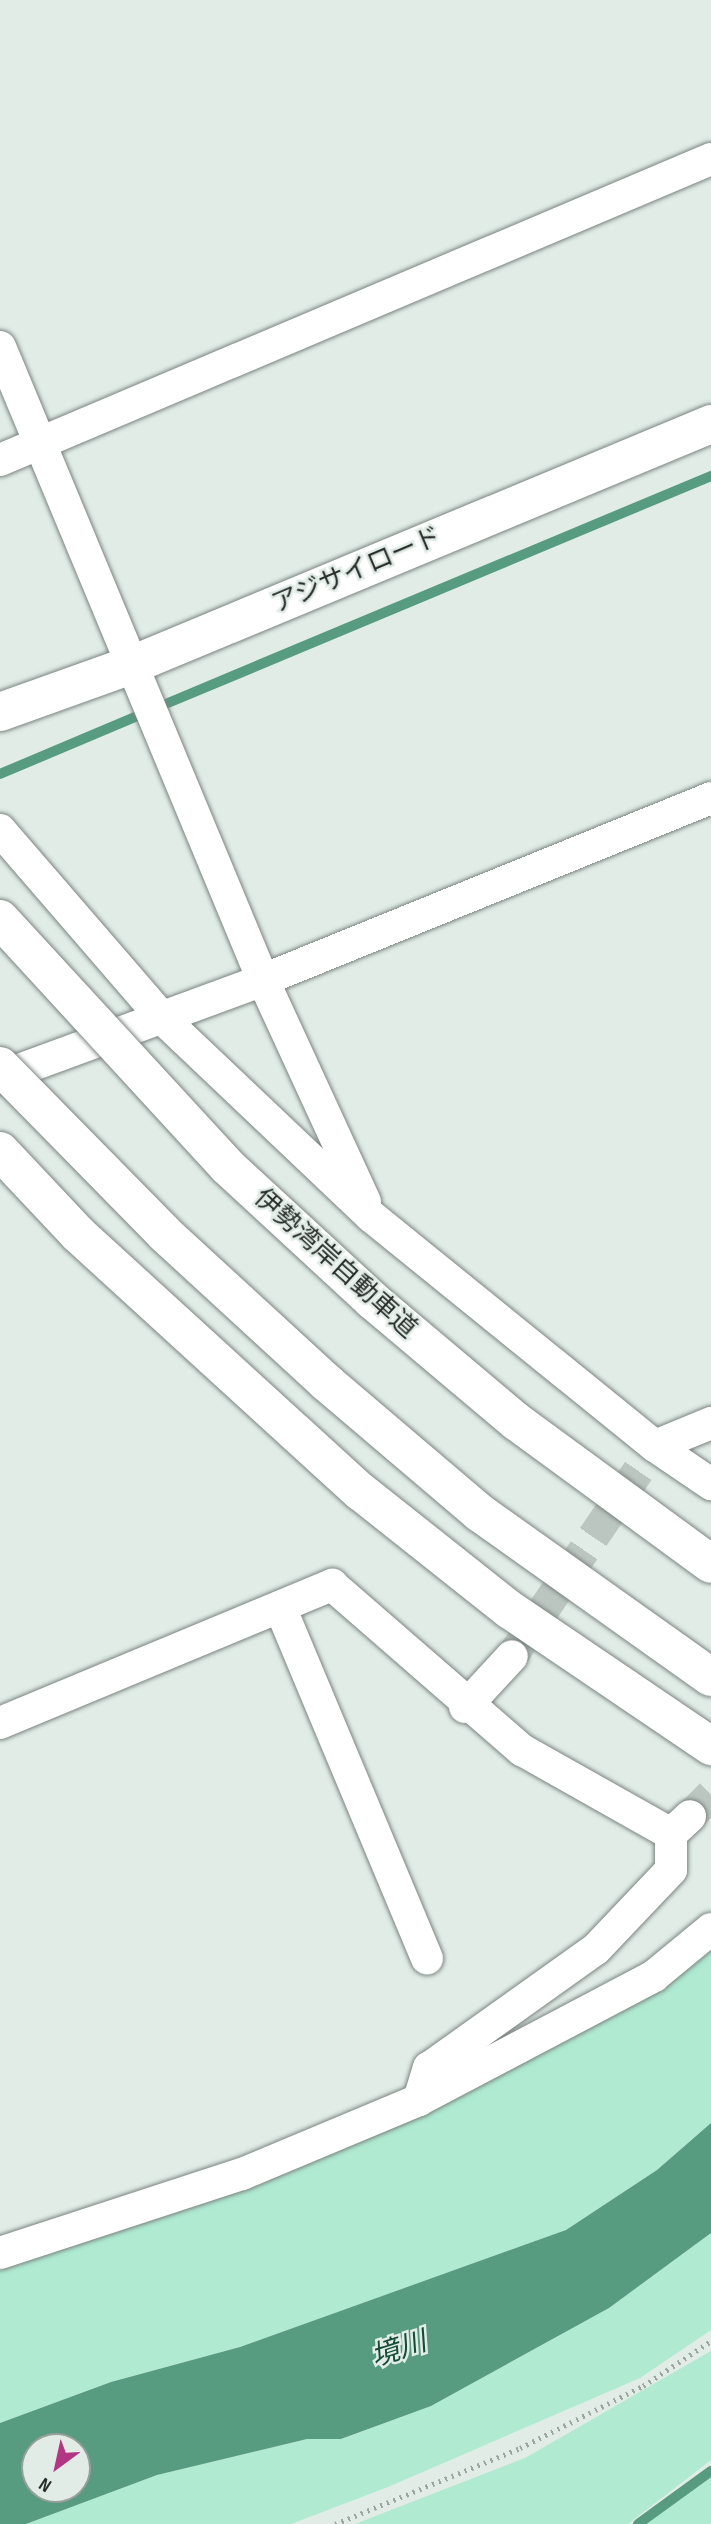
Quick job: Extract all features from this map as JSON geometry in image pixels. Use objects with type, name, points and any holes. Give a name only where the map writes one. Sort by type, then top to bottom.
[{"type":"main road","name":"アジサイロード","points":[[0,712],[134,664],[711,424]]},
{"type":"main road","name":"伊勢湾岸自動車道","points":[[0,919],[228,1167],[372,1300],[517,1422],[711,1564]]},
{"type":"main road","points":[[0,1066],[165,1234],[336,1391],[480,1513],[711,1677]]},
{"type":"main road","points":[[0,1151],[78,1234],[361,1492],[510,1610],[711,1746]]},
{"type":"street","points":[[0,460],[711,159]]},
{"type":"street","points":[[0,347],[134,664],[263,980],[372,1217]]},
{"type":"street","points":[[0,1077],[263,980],[711,797]]},
{"type":"street","points":[[0,830],[162,1018],[372,1217],[655,1446],[711,1484]]},
{"type":"street","points":[[655,1446],[711,1423]]},
{"type":"street","points":[[0,1723],[332,1585],[465,1707],[522,1750],[680,1825],[671,1870],[575,1966],[429,2068],[419,2100]]},
{"type":"street","points":[[280,1607],[427,1959]]},
{"type":"street","points":[[465,1707],[512,1656]]},
{"type":"street","points":[[0,2253],[243,2174],[419,2100],[654,1976],[711,1929]]},
{"type":"path","points":[[335,2524],[520,2448],[643,2386],[711,2341]]},
{"type":"shaded area","points":[[711,1940],[711,2123],[657,2170],[566,2230],[240,2347],[111,2382],[0,2423],[0,2268],[429,2109],[594,2025]]},
{"type":"shaded area","points":[[711,2233],[711,2330],[640,2378],[388,2487],[291,2524],[26,2524],[82,2503],[91,2503],[91,2500],[157,2475],[307,2439],[342,2439],[431,2406],[609,2308]]},
{"type":"shaded area","points":[[711,2351],[711,2460],[628,2524],[355,2524],[525,2458]]},
{"type":"shaded area","points":[[711,2477],[711,2524],[645,2524]]},
{"type":"water","name":"境川","points":[[711,2123],[711,2233],[609,2308],[431,2406],[341,2439],[307,2439],[157,2475],[91,2500],[91,2433],[21,2433],[21,2503],[82,2503],[26,2524],[0,2524],[0,2423],[111,2382],[240,2347],[566,2230],[657,2170]]},
{"type":"waterway","points":[[168,703],[711,476]]},
{"type":"waterway","points":[[0,774],[140,715]]},
{"type":"waterway","points":[[638,2524],[711,2471]]},
{"type":"tunnel","points":[[512,1656],[655,1446]]},
{"type":"tunnel","points":[[690,1816],[711,1795]]}]
